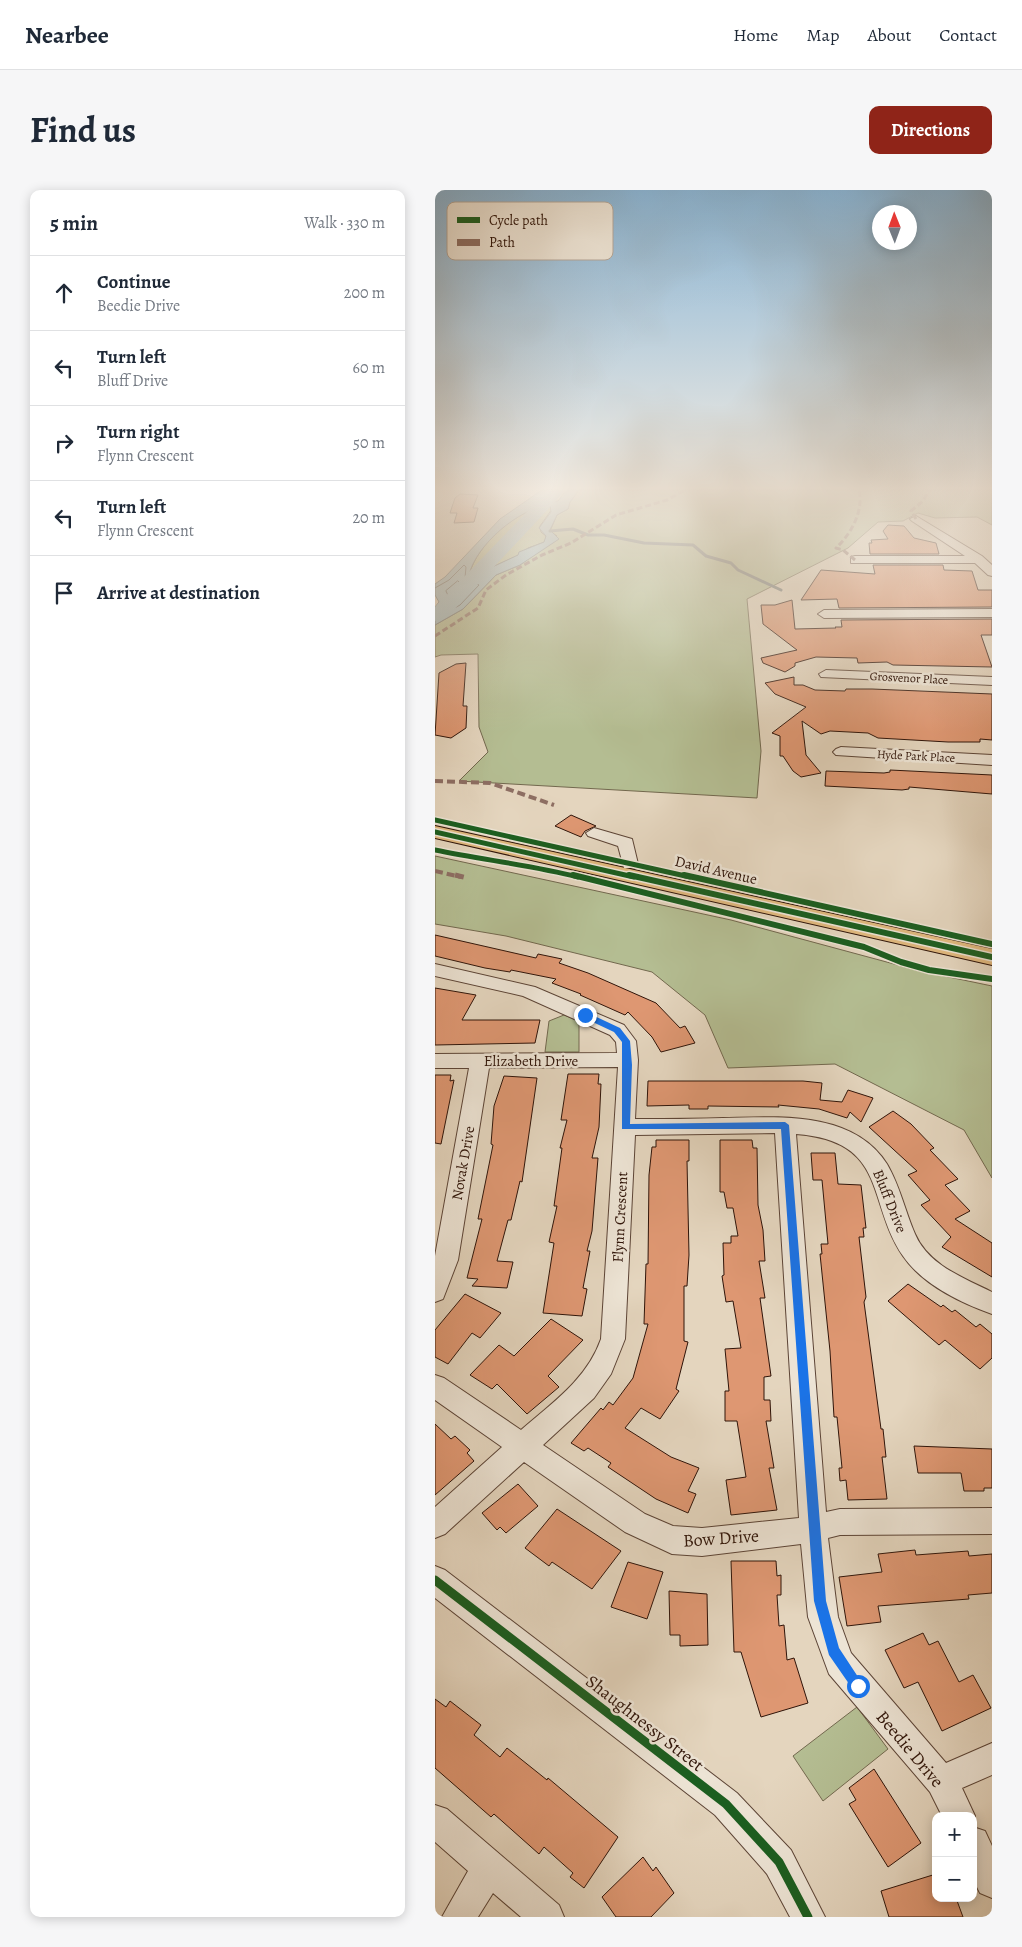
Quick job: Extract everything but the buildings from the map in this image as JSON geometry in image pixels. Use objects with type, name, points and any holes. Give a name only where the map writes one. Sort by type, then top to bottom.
[{"type":"main road","name":"David Avenue","points":[[435,820],[992,944]]},
{"type":"main road","name":"David Avenue","points":[[435,832],[992,957]]},
{"type":"street","points":[[824,614],[992,614]]},
{"type":"street","name":"Grosvenor Place","points":[[826,674],[992,680]]},
{"type":"street","name":"Hyde Park Place","points":[[841,752],[992,760]]},
{"type":"street","points":[[594,833],[625,843],[630,864]]},
{"type":"street","name":"Flynn Crescent","points":[[435,970],[528,991],[604,1024],[622,1035],[626,1041],[628,1060],[613,1339],[610,1352],[598,1374],[585,1390],[524,1447],[435,1525]]},
{"type":"street","name":"Elizabeth Drive","points":[[435,1061],[628,1060]]},
{"type":"street","name":"Novak Drive","points":[[435,1292],[446,1260],[480,1061]]},
{"type":"street","name":"Bluff Drive","points":[[625,1127],[785,1125],[812,1128],[836,1135],[866,1154],[873,1162],[885,1182],[904,1237],[915,1256],[931,1272],[992,1304]]},
{"type":"street","name":"Beedie Drive","points":[[785,1125],[820,1601],[834,1650],[858,1686],[941,1781],[957,1812]]},
{"type":"street","name":"Bow Drive","points":[[435,1386],[635,1523],[671,1540],[702,1542],[814,1529],[840,1522],[992,1521]]},
{"type":"street","name":"Shaughnessy Street","points":[[435,1580],[725,1804],[779,1862],[808,1917]]},
{"type":"street","points":[[941,1781],[992,1759]]},
{"type":"street","points":[[435,1822],[547,1917]]},
{"type":"street","points":[[977,1851],[992,1881]]},
{"type":"street","points":[[459,1917],[489,1868]]},
{"type":"green space","points":[[471,571],[486,571],[480,577],[469,575]]},
{"type":"green space","points":[[507,571],[803,571],[747,599],[761,751],[757,798],[459,781],[488,752],[479,727],[478,654],[441,655],[435,657],[435,625],[463,609],[496,575]]},
{"type":"green space","points":[[435,856],[731,920],[920,971],[992,986],[992,1178],[964,1130],[835,1064],[728,1068],[705,1015],[652,972],[506,936],[435,924]]},
{"type":"green space","points":[[564,1015],[579,1021],[579,1052],[545,1052],[549,1021]]},
{"type":"green space","points":[[857,1707],[888,1749],[823,1801],[793,1756]]},
{"type":"water","points":[[451,571],[471,571],[469,575],[480,577],[486,571],[507,571],[496,575],[463,609],[435,625],[435,607],[439,602],[435,595],[435,584]]},
{"type":"waterway","points":[[435,615],[443,610],[481,571]]},
{"type":"waterway","points":[[739,571],[781,590]]},
{"type":"marked path","points":[[435,636],[478,608],[486,590],[514,571]]},
{"type":"marked path","points":[[435,781],[490,783],[554,805]]},
{"type":"marked path","points":[[435,871],[467,878]]},
{"type":"cycle path","points":[[435,820],[992,944]]},
{"type":"cycle path","points":[[435,832],[992,957]]},
{"type":"cycle path","points":[[435,850],[484,860],[534,866],[864,947],[901,962],[929,970],[992,979]]},
{"type":"cycle path","points":[[435,1580],[726,1804],[779,1862],[808,1917]]},
{"type":"route","points":[[585,1015],[617,1030],[626,1041],[628,1065],[625,1127],[785,1125],[820,1601],[823,1617],[834,1650],[840,1663],[858,1686]]}]
